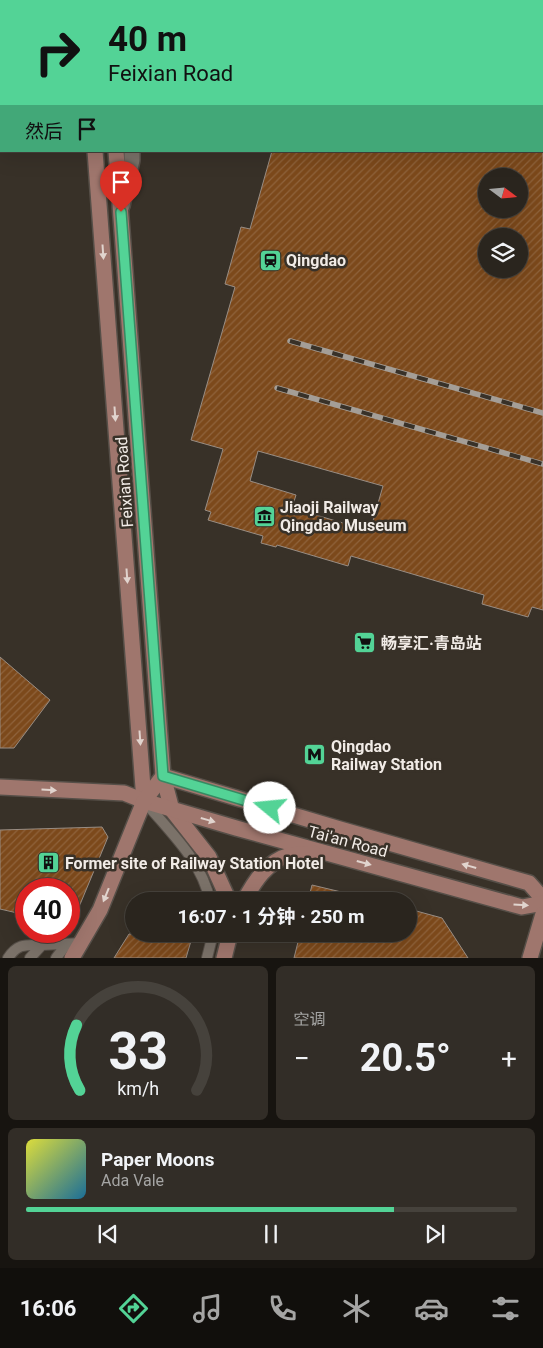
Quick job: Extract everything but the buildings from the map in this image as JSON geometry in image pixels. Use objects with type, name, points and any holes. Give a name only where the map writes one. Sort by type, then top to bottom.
[{"type":"main road","name":"Feixian Road","points":[[95,152],[144,801]]},
{"type":"main road","name":"Feixian Road","points":[[116,152],[163,776],[172,810]]},
{"type":"main road","points":[[69,951],[82,943],[100,910],[144,801],[163,776]]},
{"type":"main road","name":"Tai'an Road","points":[[163,776],[529,883],[543,899]]},
{"type":"main road","name":"Tai'an Road","points":[[0,787],[124,793],[172,810],[522,907],[543,904]]},
{"type":"main road","points":[[172,810],[209,857],[225,892]]},
{"type":"main road","points":[[249,892],[254,883],[270,865],[290,856],[324,852]]},
{"type":"main road","points":[[530,958],[543,914]]},
{"type":"main road","points":[[224,958],[228,942]]},
{"type":"street","points":[[121,212],[132,152]]},
{"type":"lane","points":[[144,801],[191,855],[208,892]]},
{"type":"lane","points":[[207,958],[211,942]]},
{"type":"lane","points":[[8,958],[17,947],[24,945],[42,945],[69,951]]},
{"type":"lane","points":[[30,958],[42,945]]},
{"type":"lane","points":[[56,958],[69,951]]},
{"type":"railway","points":[[290,341],[543,413]]},
{"type":"railway","points":[[277,388],[543,464]]},
{"type":"place","name":"Qingdao","points":[[270,260]]},
{"type":"place","name":"Jiaoji Railway Qingdao Museum","points":[[264,516]]},
{"type":"place","name":"畅享汇·青岛站","points":[[365,643]]},
{"type":"place","name":"Qingdao Railway Station","points":[[315,755]]},
{"type":"place","name":"Former site of Railway Station Hotel","points":[[49,863]]},
{"type":"route","points":[[121,212],[163,776],[270,808]]}]
